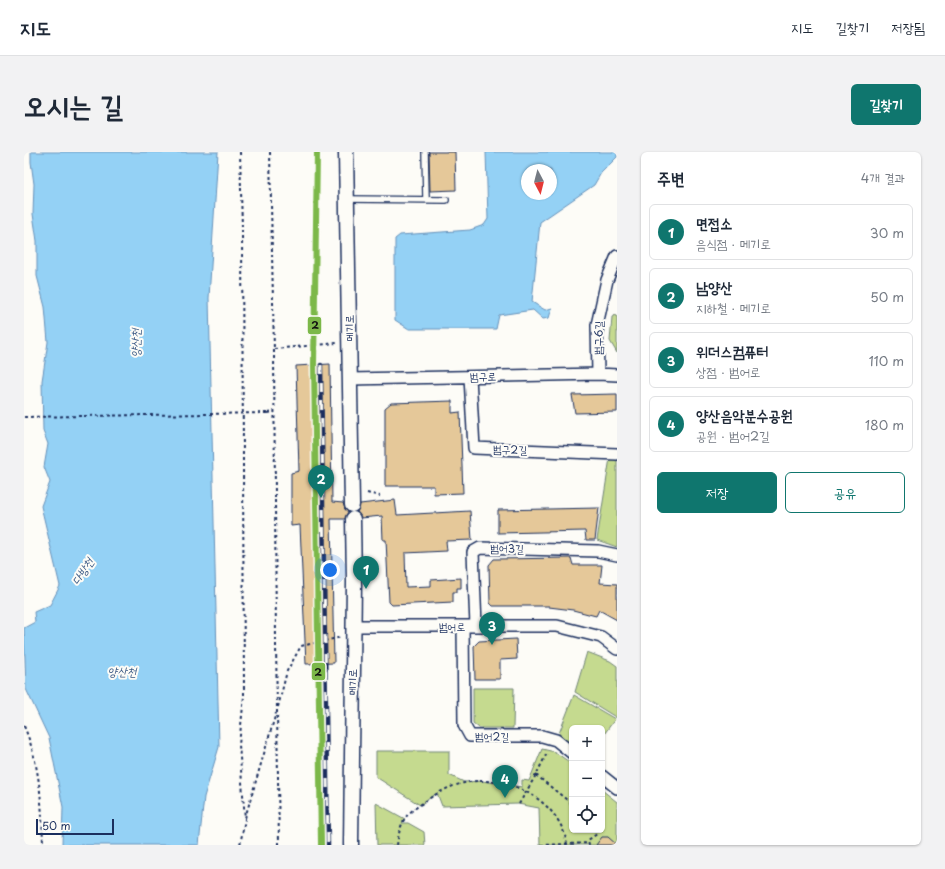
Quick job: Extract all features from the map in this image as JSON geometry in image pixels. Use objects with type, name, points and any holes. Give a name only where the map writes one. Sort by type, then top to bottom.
[{"type":"street","name":"메기로","points":[[346,152],[353,630],[351,845]]},
{"type":"street","name":"범구6길","points":[[598,374],[597,325],[607,280],[617,256]]},
{"type":"street","name":"범구로","points":[[350,379],[598,374],[617,375]]},
{"type":"street","name":"범구2길","points":[[470,377],[474,448],[617,454]]},
{"type":"street","name":"범어3길","points":[[476,626],[473,552],[480,548],[598,551],[617,555]]},
{"type":"street","name":"범어로","points":[[353,630],[463,626],[557,626],[601,637],[617,650]]},
{"type":"street","name":"범어2길","points":[[463,626],[464,725],[470,736],[542,736],[556,740],[569,751]]},
{"type":"street","points":[[351,778],[359,845]]},
{"type":"street","points":[[605,778],[617,788]]},
{"type":"lane","points":[[425,152],[426,199]]},
{"type":"lane","points":[[346,199],[446,200]]},
{"type":"path","points":[[240,152],[242,228],[244,696],[239,745],[245,819]]},
{"type":"path","points":[[270,152],[275,412],[277,710],[280,845]]},
{"type":"path","points":[[274,349],[349,342]]},
{"type":"path","points":[[24,417],[275,412]]},
{"type":"path","points":[[366,494],[380,496]]},
{"type":"path","points":[[240,845],[245,819],[287,671],[301,646],[353,630]]},
{"type":"path","points":[[24,726],[29,738],[37,772],[41,798],[43,845]]},
{"type":"path","points":[[518,804],[536,775],[547,753]]},
{"type":"path","points":[[536,775],[569,802]]},
{"type":"path","points":[[397,845],[402,823],[411,813],[432,796],[449,787],[464,782],[482,781],[512,786],[525,792],[550,808],[563,829],[567,844]]},
{"type":"path","points":[[541,845],[589,844],[588,840],[597,834],[596,833]]},
{"type":"green space","points":[[615,315],[617,316],[617,353],[610,341],[612,317]]},
{"type":"green space","points":[[610,458],[617,461],[617,547],[597,540]]},
{"type":"green space","points":[[587,652],[610,661],[617,666],[617,718],[575,692]]},
{"type":"green space","points":[[473,688],[514,688],[513,728],[479,728],[473,723]]},
{"type":"green space","points":[[574,695],[615,719],[605,733],[605,725],[569,725],[569,743],[558,736]]},
{"type":"green space","points":[[542,749],[555,752],[569,762],[569,833],[605,833],[605,792],[617,802],[617,845],[540,845],[539,808],[518,804],[442,806],[437,793],[420,805],[376,777],[376,751],[449,751],[449,775],[464,782],[482,781],[522,787],[522,780],[529,781]]},
{"type":"green space","points":[[376,803],[405,819],[402,823],[408,823],[424,832],[425,845],[377,845]]},
{"type":"water","name":"양산천","points":[[31,152],[218,152],[209,298],[219,747],[204,797],[199,845],[62,845],[63,807],[49,738],[26,689],[24,628],[35,622],[34,612],[50,605],[60,586],[41,506],[50,482],[44,467],[48,444],[43,431],[42,381],[48,342],[45,307],[37,276],[37,241],[33,214],[34,184]]},
{"type":"water","points":[[486,152],[617,152],[617,157],[601,173],[594,185],[540,222],[532,302],[545,310],[552,308],[549,318],[543,319],[533,310],[499,315],[496,329],[409,329],[395,320],[395,239],[400,235],[470,230],[484,225],[488,219]]},
{"type":"building","points":[[429,152],[455,152],[456,190],[430,191]]},
{"type":"building","points":[[330,364],[332,502],[343,503],[348,512],[345,519],[331,519],[334,663],[306,664],[300,525],[291,526],[291,473],[299,471],[296,366]]},
{"type":"building","points":[[617,394],[617,412],[575,413],[572,395]]},
{"type":"building","points":[[452,401],[452,413],[460,412],[463,493],[434,494],[434,486],[385,486],[385,408],[391,403]]},
{"type":"building","points":[[395,500],[397,515],[470,511],[472,540],[446,541],[447,551],[405,553],[406,587],[431,586],[431,580],[461,578],[461,588],[457,588],[457,592],[453,592],[453,602],[392,605],[389,602],[386,540],[383,540],[382,516],[361,518],[357,512],[360,504]]},
{"type":"building","points":[[599,508],[595,540],[586,540],[585,531],[498,533],[498,510]]},
{"type":"building","points":[[571,558],[573,565],[602,565],[600,583],[617,584],[617,620],[599,610],[596,616],[549,606],[493,606],[490,603],[489,565],[494,559]]},
{"type":"building","points":[[516,639],[517,659],[500,660],[500,679],[475,679],[474,646],[479,641]]},
{"type":"building","points":[[602,837],[608,837],[617,845],[596,845]]},
{"type":"railway","points":[[321,365],[328,845]]},
{"type":"transit line","name":"2","points":[[317,152],[314,365],[321,845]]},
{"type":"place","name":"남양산","points":[[321,498]]},
{"type":"place","name":"면접소","points":[[366,589]]},
{"type":"place","name":"위더스컴퓨터","points":[[492,645]]},
{"type":"place","name":"양산음악분수공원","points":[[505,798]]},
{"type":"water label","name":"다방천","points":[[82,571]]}]
